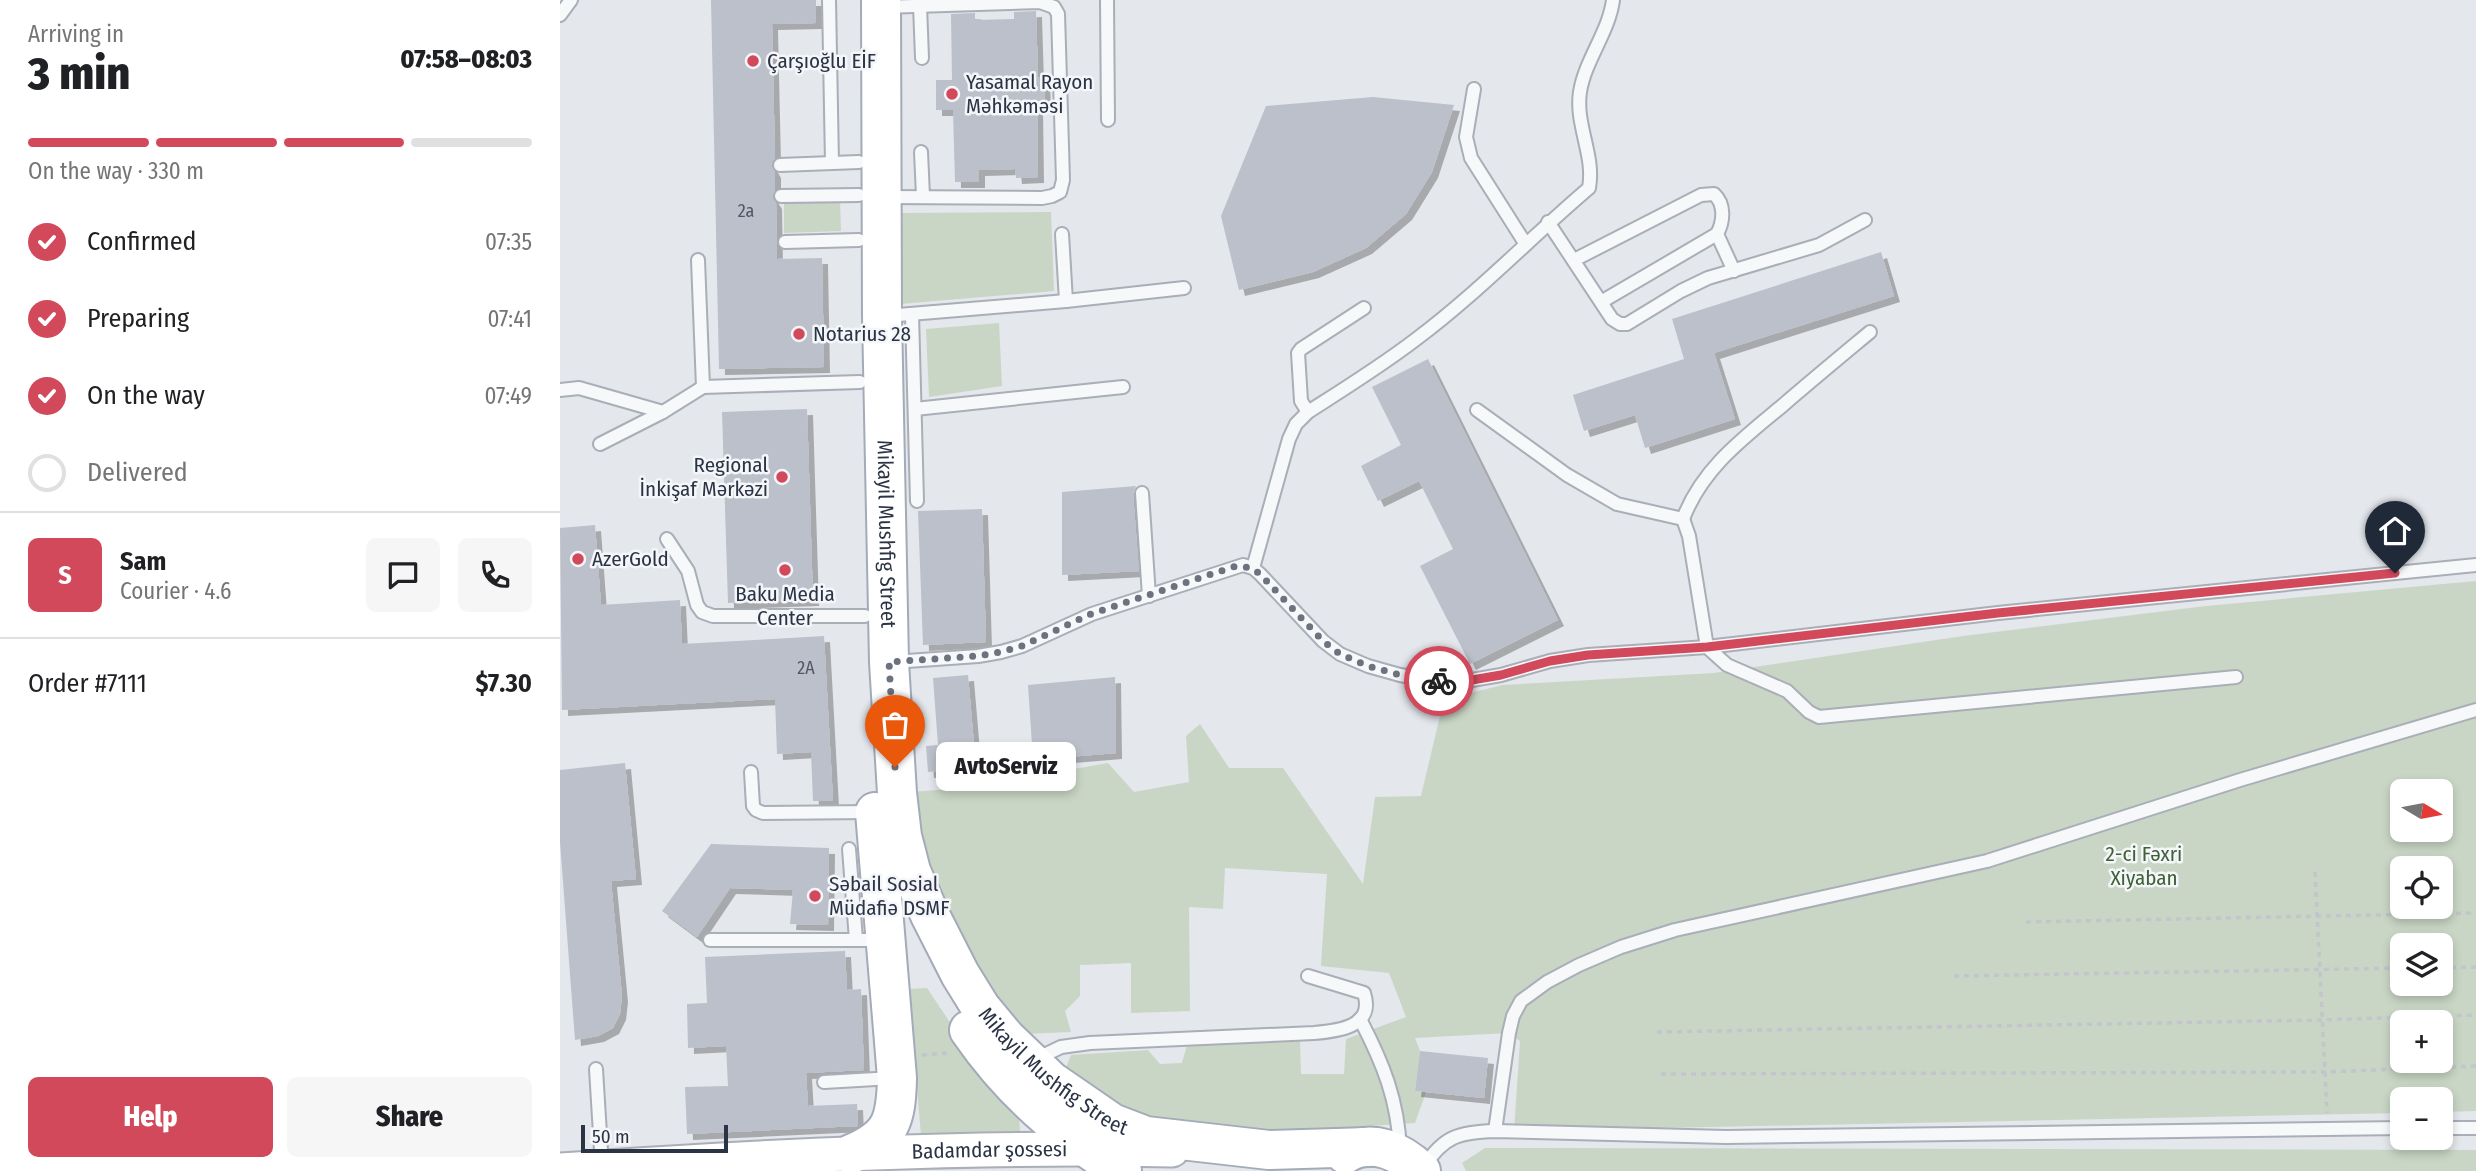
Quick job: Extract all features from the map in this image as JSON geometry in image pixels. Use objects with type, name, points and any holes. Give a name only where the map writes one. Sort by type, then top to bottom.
[{"type":"main road","name":"Mikayil Mushfig Street","points":[[874,2],[858,180],[865,617],[875,812],[889,875],[897,897],[940,986],[984,1051],[1057,1128],[1122,1171]]},
{"type":"main road","name":"Mikayil Mushfig Street","points":[[858,180],[897,315],[889,662],[902,836],[911,871],[960,974],[981,1008],[1030,1062],[1093,1112],[1127,1131],[1179,1141],[1403,1161]]},
{"type":"main road","points":[[851,1154],[873,1143],[889,1128],[897,1104],[897,1078],[870,940],[875,812]]},
{"type":"main road","name":"Badamdar şossesi","points":[[560,1171],[851,1154],[1084,1148],[1269,1150]]},
{"type":"main road","points":[[1324,1171],[1332,1161],[1350,1151],[1403,1161]]},
{"type":"lane","points":[[560,15],[571,0]]},
{"type":"lane","points":[[829,0],[858,180]]},
{"type":"lane","points":[[1107,0],[1108,120]]},
{"type":"lane","points":[[1252,568],[1289,439],[1296,424],[1308,412],[1415,341],[1589,187],[1590,166],[1578,114],[1580,88],[1613,0]]},
{"type":"lane","points":[[780,165],[923,196],[1042,198],[1060,192],[1063,180],[1058,14],[1054,7],[1040,2],[920,5],[874,2]]},
{"type":"lane","points":[[920,5],[922,58]]},
{"type":"lane","points":[[1474,89],[1466,137],[1471,158],[1525,243]]},
{"type":"lane","points":[[921,152],[923,196]]},
{"type":"lane","points":[[781,197],[858,180]]},
{"type":"lane","points":[[1574,260],[1707,193],[1713,194],[1721,204],[1722,220],[1717,234],[1601,302]]},
{"type":"lane","points":[[1548,222],[1612,319],[1620,324],[1627,324],[1708,278],[1819,245],[1865,220]]},
{"type":"lane","points":[[1062,234],[1066,301]]},
{"type":"lane","points":[[1717,234],[1734,271]]},
{"type":"lane","points":[[785,242],[859,240]]},
{"type":"lane","points":[[698,260],[703,387]]},
{"type":"lane","points":[[917,501],[915,409],[897,315],[1184,288]]},
{"type":"lane","points":[[1308,412],[1301,401],[1298,353],[1301,348],[1364,308]]},
{"type":"lane","points":[[1870,332],[1723,455],[1689,503],[1683,519],[1689,536],[1707,647],[1727,665],[1787,691],[1809,712],[1819,717],[2236,677]]},
{"type":"lane","points":[[600,444],[663,412],[703,387],[860,382]]},
{"type":"lane","points":[[915,409],[1123,387]]},
{"type":"lane","points":[[560,390],[579,388],[663,412]]},
{"type":"lane","points":[[1477,410],[1567,475],[1617,504],[1683,519]]},
{"type":"lane","points":[[1143,494],[1149,596]]},
{"type":"lane","points":[[667,539],[688,571],[697,605],[702,612],[713,616],[865,617]]},
{"type":"lane","points":[[889,662],[1001,652],[1022,646],[1091,614],[1236,566],[1252,568],[1323,641],[1340,654],[1368,666],[1411,677],[1434,681],[1466,681],[1575,657],[1707,647],[1998,613],[2476,565]]},
{"type":"lane","points":[[1495,1131],[1509,1033],[1513,1016],[1521,1002],[1569,971],[1621,947],[1675,930],[1987,861],[2241,780],[2476,710]]},
{"type":"lane","points":[[751,772],[753,806],[763,813],[875,812]]},
{"type":"lane","points":[[710,940],[870,940],[849,849]]},
{"type":"lane","points":[[1030,1062],[1061,1047],[1090,1043],[1326,1032],[1352,1026],[1360,1019],[1366,1000],[1364,993],[1308,976]]},
{"type":"lane","points":[[1360,1019],[1381,1058],[1389,1083],[1403,1161],[1453,1136],[1495,1131],[1726,1137],[2390,1128]]},
{"type":"lane","points":[[596,1069],[602,1167]]},
{"type":"lane","points":[[824,1082],[897,1078]]},
{"type":"lane","points":[[2453,1128],[2476,1128]]},
{"type":"path","points":[[2315,872],[2328,1129]]},
{"type":"path","points":[[2026,922],[2476,913]]},
{"type":"path","points":[[2453,968],[2476,967]]},
{"type":"path","points":[[1954,976],[2390,968]]},
{"type":"path","points":[[1657,1032],[2476,1015]]},
{"type":"path","points":[[1661,1074],[2325,1072],[2476,1066]]},
{"type":"green space","points":[[840,201],[841,231],[784,233],[784,202]]},
{"type":"green space","points":[[1051,212],[1054,291],[900,304],[898,213]]},
{"type":"green space","points":[[999,323],[1002,386],[929,397],[926,329]]},
{"type":"green space","name":"2-ci Fəxri Xiyaban","points":[[2476,581],[2476,1111],[2453,1112],[2453,1087],[2390,1087],[2390,1113],[1514,1131],[1520,1041],[1508,1033],[1415,1038],[1420,1051],[1415,1091],[1426,1092],[1415,1123],[1267,1131],[1192,1126],[1157,1119],[1116,1104],[1065,1070],[1071,1055],[1148,1050],[1160,1064],[1182,1063],[1187,1045],[1300,1041],[1301,1074],[1344,1074],[1346,1039],[1406,1017],[1389,973],[1321,966],[1327,874],[1225,868],[1223,909],[1189,907],[1190,1011],[1131,1013],[1131,963],[1080,965],[1080,996],[1065,1011],[1071,1032],[1023,1034],[1004,1016],[929,877],[912,792],[972,787],[1108,763],[1134,792],[1189,782],[1186,736],[1200,724],[1229,768],[1283,768],[1363,884],[1375,797],[1421,796],[1444,699],[1503,685],[1714,673],[1963,636],[2206,606]]},
{"type":"green space","points":[[927,988],[969,1051],[1019,1116],[1020,1132],[921,1136],[909,989]]},
{"type":"green space","points":[[1485,1148],[2476,1150],[2476,1171],[1466,1171],[1462,1163]]},
{"type":"building","points":[[711,0],[816,0],[816,23],[772,24],[775,158],[771,165],[775,172],[775,190],[772,197],[776,203],[777,259],[822,258],[824,367],[719,369]]},
{"type":"building","points":[[1036,11],[1038,77],[1044,77],[1045,105],[1037,105],[1038,177],[1016,178],[1015,169],[979,170],[979,182],[955,182],[953,110],[936,110],[936,80],[952,80],[951,14],[975,13],[975,20],[1014,19],[1014,12]]},
{"type":"building","points":[[1373,97],[1454,105],[1432,172],[1406,214],[1366,248],[1313,272],[1239,290],[1221,216],[1266,106]]},
{"type":"building","points":[[1881,252],[1894,296],[1714,353],[1735,419],[1645,448],[1635,415],[1584,431],[1573,395],[1684,359],[1672,319]]},
{"type":"building","points":[[1428,359],[1558,620],[1470,664],[1420,566],[1453,549],[1419,481],[1378,501],[1361,466],[1401,445],[1372,387]]},
{"type":"building","name":"Baku Media Center","points":[[807,409],[813,600],[728,603],[722,412]]},
{"type":"building","points":[[1136,486],[1133,494],[1139,571],[1062,575],[1062,492]]},
{"type":"building","points":[[982,509],[986,642],[923,645],[918,511]]},
{"type":"building","points":[[595,525],[601,605],[680,600],[682,644],[824,636],[833,801],[813,801],[811,752],[777,754],[775,699],[562,710],[560,528]]},
{"type":"building","points":[[968,675],[976,768],[928,772],[926,746],[938,745],[933,678]]},
{"type":"building","points":[[1115,677],[1116,753],[1033,760],[1028,685]]},
{"type":"building","points":[[625,763],[636,879],[611,881],[622,996],[620,1014],[613,1028],[598,1036],[575,1040],[560,842],[560,770]]},
{"type":"building","points":[[711,844],[829,848],[828,925],[790,924],[793,890],[730,888],[697,937],[662,911]]},
{"type":"building","points":[[845,951],[847,990],[861,989],[864,1070],[806,1073],[808,1106],[857,1104],[858,1126],[687,1134],[685,1087],[728,1086],[726,1046],[688,1048],[687,1004],[707,1003],[705,957]]},
{"type":"building","points":[[1420,1051],[1488,1058],[1484,1098],[1415,1091]]},
{"type":"way so far","points":[[895,767],[889,662],[1001,652],[1022,646],[1091,614],[1236,566],[1243,565],[1260,574],[1303,621],[1340,654],[1400,675],[1439,681]]},
{"type":"place","name":"Çarşıoğlu EİF","points":[[753,61]]},
{"type":"place","name":"Yasamal Rayon Məhkəməsi","points":[[952,94]]},
{"type":"place","name":"Notarius 28","points":[[799,334]]},
{"type":"place","name":"Regional İnkişaf Mərkəzi","points":[[782,477]]},
{"type":"place","name":"AzerGold","points":[[578,559]]},
{"type":"place","name":"Baku Media Center","points":[[785,570]]},
{"type":"place","name":"AvtoServiz","points":[[895,767]]},
{"type":"place","name":"Səbail Sosial Müdafiə DSMF","points":[[815,896]]},
{"type":"route","points":[[1439,681],[1466,681],[1501,675],[1550,661],[1588,655],[1707,647],[1998,613],[2395,573]]}]
